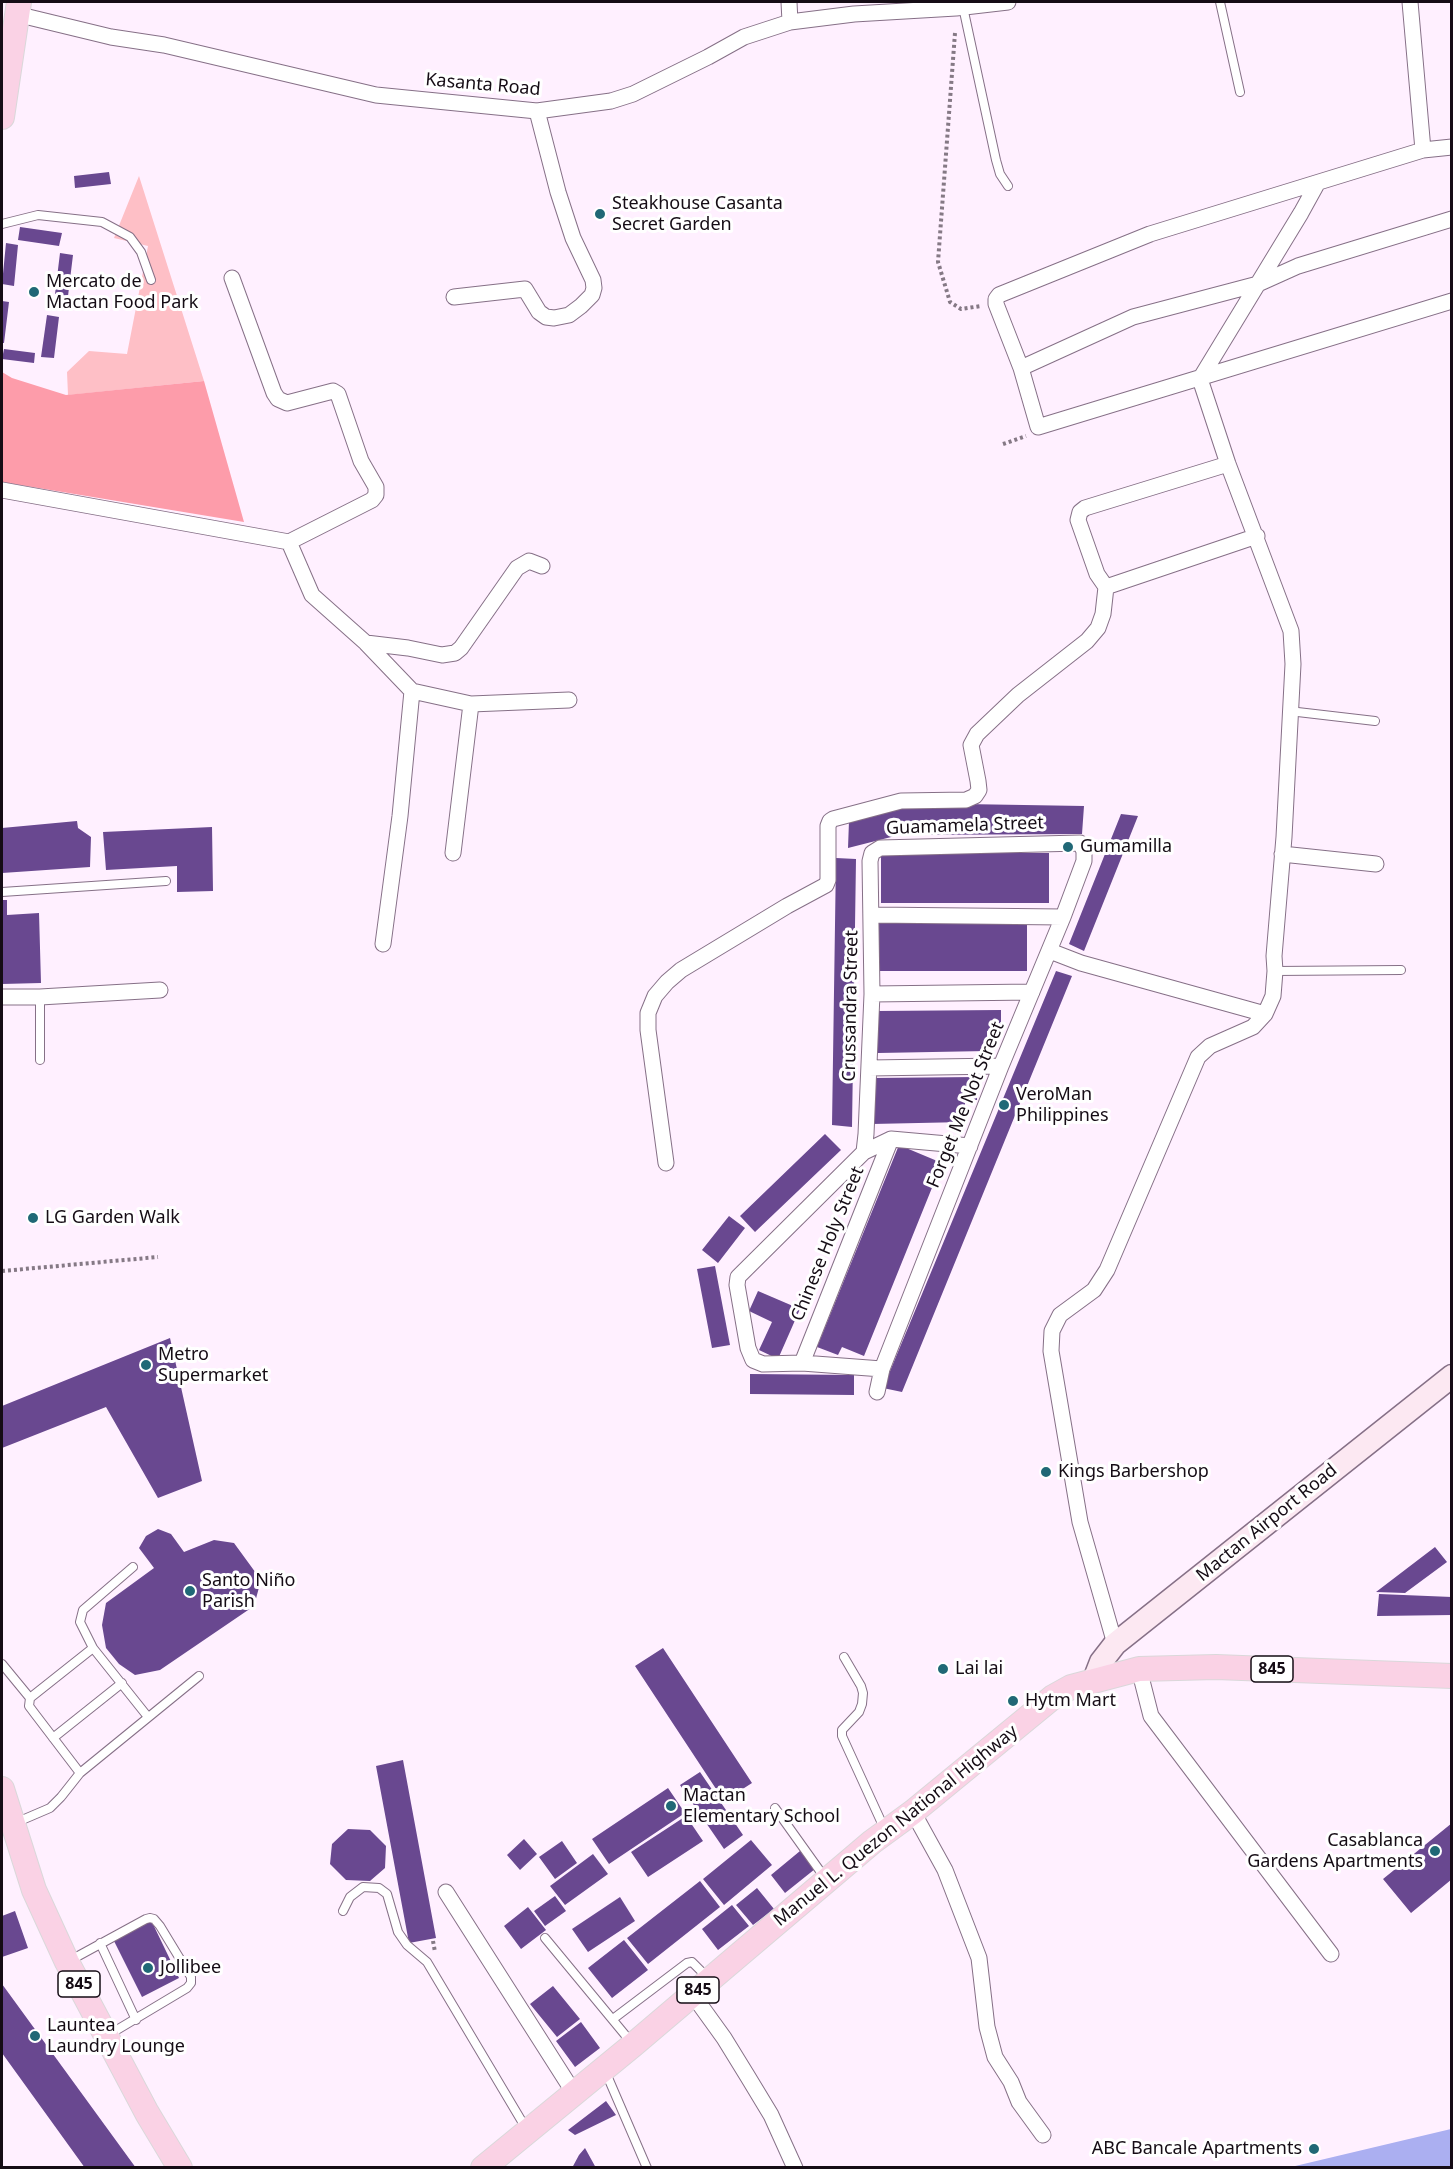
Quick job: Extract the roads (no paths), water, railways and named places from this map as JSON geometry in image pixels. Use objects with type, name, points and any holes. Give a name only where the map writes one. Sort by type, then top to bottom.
[{"type":"main road","points":[[2,117],[6,61],[18,8]]},
{"type":"main road","name":"Mactan Airport Road","points":[[1094,1680],[1101,1662],[1115,1644],[1452,1376]]},
{"type":"main road","name":"Manuel L. Quezon National Highway","points":[[483,2168],[633,2045],[885,1832],[913,1812],[1053,1697],[1071,1687],[1139,1669],[1216,1667],[1452,1676]]},
{"type":"main road","name":"845","points":[[2,1789],[34,1890],[68,1962],[147,2113],[180,2168]]},
{"type":"street","points":[[789,2],[790,22]]},
{"type":"street","name":"Kasanta Road","points":[[18,8],[111,37],[164,45],[376,95],[537,111],[611,101],[633,94],[744,37],[790,22],[907,5],[960,8],[1008,2]]},
{"type":"street","points":[[1410,2],[1423,150]]},
{"type":"street","points":[[454,297],[525,289],[539,312],[554,318],[568,315],[592,295],[593,280],[573,238],[558,192],[537,111]]},
{"type":"street","points":[[1452,147],[1423,150],[1150,234],[999,295],[996,304],[1021,368],[1038,427],[1452,301]]},
{"type":"street","points":[[1115,1644],[1080,1522],[1051,1351],[1052,1331],[1060,1315],[1094,1290],[1107,1270],[1198,1057],[1210,1046],[1253,1027],[1265,1014],[1273,996],[1293,664],[1292,631],[1228,464],[1200,379],[1317,184]]},
{"type":"street","points":[[1021,368],[1133,317],[1258,284],[1298,266],[1452,219]]},
{"type":"street","points":[[2,490],[289,542],[372,500],[376,495],[376,487],[361,461],[338,394],[333,392],[287,403],[278,399],[232,278]]},
{"type":"street","points":[[666,1163],[648,1030],[648,1013],[655,996],[681,970],[826,885],[830,821],[901,801],[966,800],[975,796],[978,781],[971,745],[977,734],[1018,695],[1087,641],[1098,628],[1103,614],[1106,586],[1097,574],[1083,535],[1078,520],[1080,513],[1085,508],[1228,464]]},
{"type":"street","points":[[1106,586],[1257,536]]},
{"type":"street","points":[[289,542],[312,595],[366,643],[412,691],[471,704],[569,700]]},
{"type":"street","points":[[366,643],[442,655],[455,653],[461,648],[517,568],[530,561],[542,566]]},
{"type":"street","points":[[383,944],[400,816],[412,691]]},
{"type":"street","points":[[453,853],[471,704]]},
{"type":"street","name":"Guamamela Street","points":[[870,861],[872,853],[880,848],[1070,842]]},
{"type":"street","name":"Forget Me Not Street","points":[[877,1392],[882,1369],[1001,1066],[1064,917],[1084,861],[1084,851],[1080,843],[1070,842]]},
{"type":"street","points":[[1282,854],[1376,864]]},
{"type":"street","name":"Crussandra Street","points":[[864,1152],[867,1134],[872,994],[870,861]]},
{"type":"street","points":[[872,915],[1064,917]]},
{"type":"street","points":[[1050,951],[1081,963],[1265,1014]]},
{"type":"street","points":[[2,997],[160,990]]},
{"type":"street","points":[[872,994],[1032,992]]},
{"type":"street","points":[[869,1068],[1001,1066]]},
{"type":"street","points":[[882,1369],[802,1363],[763,1364],[753,1360],[748,1348],[737,1286],[738,1276],[864,1152],[891,1139],[970,1146]]},
{"type":"street","name":"Chinese Holy Street","points":[[802,1363],[891,1139]]},
{"type":"street","points":[[1139,1669],[1150,1716],[1331,1954]]},
{"type":"street","points":[[913,1812],[945,1870],[979,1958],[987,2027],[995,2057],[1011,2082],[1019,2102],[1043,2135]]},
{"type":"street","points":[[446,1892],[574,2092]]},
{"type":"street","points":[[701,1988],[724,2038],[771,2115],[795,2168]]},
{"type":"lane","points":[[1220,2],[1240,92]]},
{"type":"lane","points":[[960,8],[996,160],[1000,174],[1008,186]]},
{"type":"lane","points":[[2,224],[38,215],[102,222],[130,237],[141,252],[151,280]]},
{"type":"lane","points":[[1289,711],[1375,721]]},
{"type":"lane","points":[[2,892],[165,881]]},
{"type":"lane","points":[[1275,971],[1401,970]]},
{"type":"lane","points":[[40,997],[40,1060]]},
{"type":"lane","points":[[133,1567],[83,1610],[80,1622],[93,1648],[148,1718]]},
{"type":"lane","points":[[80,1773],[29,1706],[30,1698],[93,1648]]},
{"type":"lane","points":[[844,1657],[861,1686],[862,1704],[859,1712],[842,1730],[842,1736],[885,1832]]},
{"type":"lane","points":[[2,1664],[30,1698]]},
{"type":"lane","points":[[13,1824],[50,1808],[80,1773],[199,1676]]},
{"type":"lane","points":[[53,1738],[122,1683]]},
{"type":"lane","points":[[775,1808],[828,1881]]},
{"type":"lane","points":[[343,1911],[350,1897],[363,1887],[379,1888],[387,1894],[398,1932],[407,1945],[427,1962],[527,2131]]},
{"type":"lane","points":[[68,1962],[146,1919],[154,1919],[191,1977],[191,1983],[187,1988],[107,2036]]},
{"type":"lane","points":[[544,1938],[633,2045]]},
{"type":"lane","points":[[100,1944],[136,2020]]},
{"type":"lane","points":[[613,2019],[687,1963],[692,1962],[701,1988]]},
{"type":"lane","points":[[604,2069],[647,2168]]},
{"type":"water","points":[[1451,2129],[1451,2167],[1291,2167]]},
{"type":"place","name":"Steakhouse Casanta Secret Garden","points":[[600,214]]},
{"type":"place","name":"Mercato de Mactan Food Park","points":[[34,292]]},
{"type":"place","name":"Gumamilla","points":[[1068,847]]},
{"type":"place","name":"VeroMan Philippines","points":[[1004,1105]]},
{"type":"place","name":"LG Garden Walk","points":[[33,1218]]},
{"type":"place","name":"Metro Supermarket","points":[[146,1365]]},
{"type":"place","name":"Kings Barbershop","points":[[1046,1472]]},
{"type":"place","name":"Santo Niño Parish","points":[[190,1591]]},
{"type":"place","name":"Lai lai","points":[[943,1669]]},
{"type":"place","name":"Hytm Mart","points":[[1013,1701]]},
{"type":"place","name":"Mactan Elementary School","points":[[671,1806]]},
{"type":"place","name":"Casablanca Gardens Apartments","points":[[1435,1851]]},
{"type":"place","name":"Jollibee","points":[[148,1968]]},
{"type":"place","name":"Launtea Laundry Lounge","points":[[35,2036]]},
{"type":"place","name":"ABC Bancale Apartments","points":[[1314,2149]]}]
